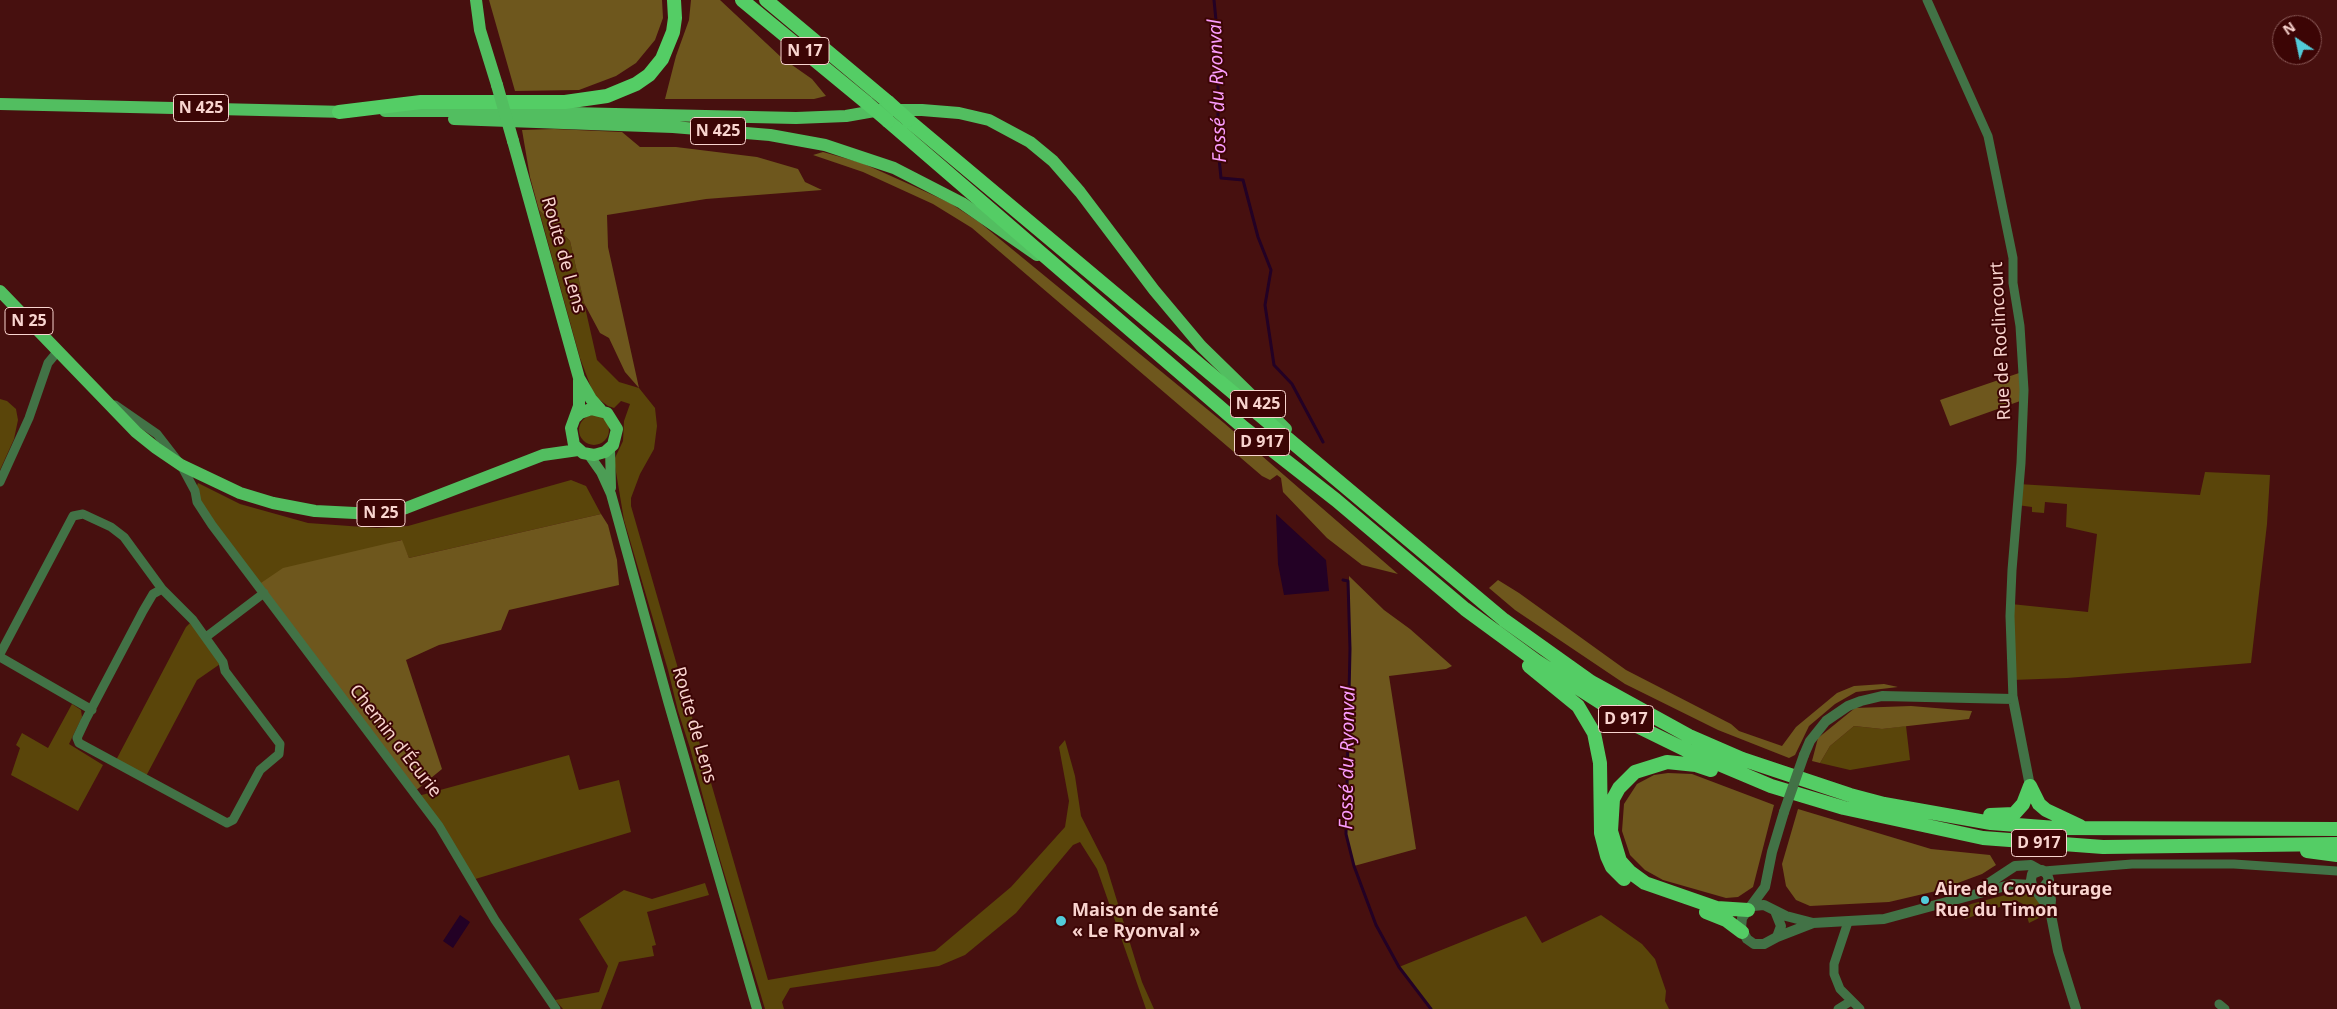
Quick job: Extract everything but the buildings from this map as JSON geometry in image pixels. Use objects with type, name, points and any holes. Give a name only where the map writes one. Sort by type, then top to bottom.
[{"type":"highway","points":[[339,112],[421,102],[565,102],[607,96],[636,84],[650,75],[662,59],[673,32],[675,18],[674,0]]},
{"type":"highway","name":"N 17","points":[[742,0],[867,103]]},
{"type":"highway","name":"N 17","points":[[766,0],[888,102]]},
{"type":"highway","name":"D 917","points":[[888,102],[1510,625],[1591,682],[1637,709],[1714,747],[1766,768],[1850,795],[1941,815],[2024,826],[2337,829]]},
{"type":"highway","name":"D 917","points":[[867,103],[1244,428],[1336,500],[1465,609],[1590,697],[1639,727],[1688,751],[1771,786],[1921,826],[2014,841],[2102,847],[2337,844]]},
{"type":"highway","points":[[1465,609],[1484,632],[1568,696],[1578,706],[1590,724],[1596,741],[1600,763],[1601,833],[1607,856],[1617,873],[1643,891],[1717,916],[1742,932]]},
{"type":"highway","points":[[1750,908],[1717,908],[1663,891],[1645,883],[1625,868],[1617,854],[1610,831],[1611,810],[1619,788],[1635,772],[1667,762],[1696,765],[1814,808],[1891,826],[1921,826]]},
{"type":"highway","points":[[1941,815],[2014,814],[2023,804],[2030,786]]},
{"type":"highway","points":[[2030,786],[2040,804],[2046,810],[2085,828]]},
{"type":"highway","points":[[2159,847],[2307,851],[2337,855]]},
{"type":"main road","name":"Route de Lens","points":[[476,0],[480,30],[579,378]]},
{"type":"main road","name":"N 425","points":[[0,104],[339,112],[489,111],[796,118],[846,116],[880,110],[922,110],[959,113],[989,120],[1030,142],[1053,161],[1080,192],[1154,290],[1194,339],[1244,391],[1290,432],[1314,462]]},
{"type":"main road","name":"N 425","points":[[339,112],[478,120],[673,127],[770,135],[825,145],[894,168],[962,203],[1017,243],[1062,271]]},
{"type":"main road","name":"N 25","points":[[0,291],[136,432],[181,465],[240,492],[274,503],[315,511],[375,514],[406,508],[543,455],[583,452]]},
{"type":"main road","points":[[579,378],[600,410],[612,417],[617,429],[616,440],[610,449],[600,455],[583,452],[570,434],[579,406],[579,378]]},
{"type":"main road","points":[[576,418],[586,410],[600,410]]},
{"type":"main road","points":[[610,449],[611,494]]},
{"type":"main road","name":"Route de Lens","points":[[583,452],[601,472],[611,494],[668,701],[757,1009]]},
{"type":"street","points":[[470,0],[480,30]]},
{"type":"street","name":"Rue de Roclincourt","points":[[1927,0],[1988,136],[2013,258],[2013,283],[2020,326],[2024,390],[2021,463],[2011,588],[2014,700]]},
{"type":"street","points":[[0,482],[29,418],[48,363],[58,350]]},
{"type":"street","name":"Chemin d'Écurie","points":[[181,465],[195,491],[198,502],[212,525],[439,826],[495,920],[556,1009]]},
{"type":"street","points":[[195,491],[198,483],[207,477]]},
{"type":"street","points":[[92,710],[0,656],[73,516],[83,514],[111,527],[124,537],[162,589],[193,620],[223,662],[225,671],[280,744],[279,754],[260,770],[233,820],[227,823],[79,744],[77,738],[92,710],[143,611],[154,594],[162,589]]},
{"type":"street","points":[[206,637],[264,593]]},
{"type":"street","points":[[2030,786],[2014,700],[1882,696],[1848,706],[1826,721],[1810,741],[1784,812],[1772,852],[1766,887],[1742,918],[1742,932],[1751,942],[1759,945],[1769,943],[1777,937],[1813,923],[1884,919],[1972,893],[2013,884],[2042,888],[2065,871]]},
{"type":"street","points":[[2050,910],[2034,886],[2031,876],[2042,870],[2065,871],[2132,864],[2234,864],[2337,871]]},
{"type":"street","points":[[1972,893],[2016,866],[2031,865],[2042,870],[2048,876],[2051,900],[2050,910],[2058,951],[2076,1009]]},
{"type":"street","points":[[1766,887],[1781,926],[1777,937]]},
{"type":"street","points":[[1750,908],[1764,905],[1813,923]]},
{"type":"street","points":[[1848,922],[1834,964],[1834,974],[1840,989],[1860,1009]]},
{"type":"street","points":[[1838,1009],[1851,1001]]},
{"type":"shaded area","points":[[489,0],[662,0],[663,18],[655,40],[636,63],[616,76],[579,90],[515,91]]},
{"type":"shaded area","points":[[691,0],[720,0],[782,58],[812,79],[826,96],[814,99],[665,99],[676,56],[689,20]]},
{"type":"shaded area","points":[[554,129],[622,132],[640,147],[676,147],[757,157],[798,169],[805,182],[822,190],[706,199],[607,215],[608,247],[639,388],[625,372],[609,338],[600,333],[584,303],[570,241],[539,210],[530,177],[522,130]]},
{"type":"shaded area","points":[[823,152],[862,163],[950,203],[979,222],[1224,423],[1398,574],[1362,565],[1327,538],[1283,492],[1281,478],[1277,475],[1270,480],[1262,476],[972,228],[933,204],[863,172],[813,155]]},
{"type":"shaded area","points":[[539,210],[570,241],[597,360],[619,382],[639,388],[655,408],[657,426],[654,449],[640,474],[631,498],[631,506],[768,980],[935,951],[1011,887],[1065,827],[1069,801],[1059,747],[1065,740],[1075,776],[1081,816],[1106,865],[1142,982],[1154,1009],[1146,1009],[1097,869],[1080,842],[1073,845],[1016,913],[965,955],[939,966],[790,988],[782,1002],[784,1009],[765,1009],[716,846],[668,670],[624,520],[614,460],[623,441],[624,421],[630,404],[621,401],[614,408],[608,406],[596,397],[592,390],[580,358]]},
{"type":"shaded area","points":[[2022,372],[2023,400],[1950,426],[1940,400]]},
{"type":"shaded area","points":[[0,399],[7,401],[16,409],[18,420],[14,439],[0,470]]},
{"type":"shaded area","points":[[594,415],[605,419],[609,430],[605,441],[594,445],[583,441],[579,430],[583,419]]},
{"type":"shaded area","points":[[2205,472],[2270,475],[2267,524],[2251,663],[2067,678],[2012,680],[2011,604],[2088,612],[2097,534],[2066,527],[2067,504],[2045,502],[2044,513],[2032,512],[2032,507],[2017,505],[2018,484],[2200,495]]},
{"type":"shaded area","points":[[571,480],[586,486],[601,514],[409,558],[401,540],[258,585],[212,525],[195,491],[198,483],[240,504],[308,523],[377,528],[408,526]]},
{"type":"shaded area","points":[[601,514],[608,525],[617,560],[619,585],[509,610],[501,630],[439,645],[406,660],[442,769],[414,792],[258,585],[283,568],[402,540],[409,558]]},
{"type":"shaded area","points":[[1276,514],[1326,560],[1329,591],[1284,595],[1278,564]]},
{"type":"shaded area","points":[[1349,576],[1384,610],[1410,629],[1452,666],[1446,669],[1389,676],[1416,849],[1354,866],[1346,834],[1350,649]]},
{"type":"shaded area","points":[[1498,580],[1626,670],[1731,724],[1739,731],[1782,746],[1796,727],[1837,693],[1854,686],[1884,684],[1898,687],[1856,692],[1835,704],[1809,726],[1795,755],[1789,758],[1718,730],[1625,684],[1515,610],[1489,588]]},
{"type":"shaded area","points":[[193,620],[223,662],[197,680],[144,780],[114,764],[186,627]]},
{"type":"shaded area","points":[[72,704],[81,710],[82,717],[69,744],[103,765],[78,811],[11,775],[20,748],[16,745],[22,733],[48,748]]},
{"type":"shaded area","points":[[1911,706],[1972,711],[1969,719],[1882,729],[1854,726],[1830,746],[1820,763],[1812,761],[1818,738],[1855,708]]},
{"type":"shaded area","points":[[1854,726],[1882,729],[1906,726],[1910,760],[1850,770],[1820,763],[1830,746]]},
{"type":"shaded area","points":[[569,755],[579,790],[619,780],[631,832],[472,880],[418,796]]},
{"type":"shaded area","points":[[1668,773],[1692,774],[1774,805],[1753,887],[1738,897],[1726,898],[1663,880],[1645,870],[1630,855],[1622,831],[1624,804],[1637,784],[1654,775]]},
{"type":"shaded area","points":[[1798,809],[1931,849],[1990,855],[1996,865],[1982,874],[1936,891],[1889,902],[1810,906],[1796,900],[1786,886],[1782,864]]},
{"type":"shaded area","points":[[705,883],[709,895],[647,912],[656,945],[652,946],[654,956],[619,962],[601,1009],[563,1009],[555,1000],[599,992],[608,966],[579,919],[624,890],[652,899]]},
{"type":"shaded area","points":[[2017,892],[2027,893],[2038,899],[2045,915],[2029,923],[2023,904],[2017,901],[1965,919],[1963,916],[1962,909],[1971,904]]},
{"type":"shaded area","points":[[460,915],[470,922],[453,948],[443,941]]},
{"type":"shaded area","points":[[1601,915],[1642,944],[1655,959],[1666,991],[1665,1001],[1669,1009],[1431,1009],[1399,967],[1526,916],[1542,943]]},
{"type":"waterway","name":"Fossé du Ryonval","points":[[1214,0],[1218,41],[1218,148],[1221,178],[1243,180],[1258,237],[1271,270],[1265,305],[1274,365],[1292,384],[1323,442]]},
{"type":"waterway","name":"Fossé du Ryonval","points":[[1343,580],[1348,581],[1350,649],[1346,834],[1354,866],[1376,925],[1399,967],[1431,1009]]},
{"type":"place","name":"Aire de Covoiturage Rue du Timon","points":[[1925,900]]},
{"type":"place","name":"Maison de santé « Le Ryonval »","points":[[1061,921]]}]
